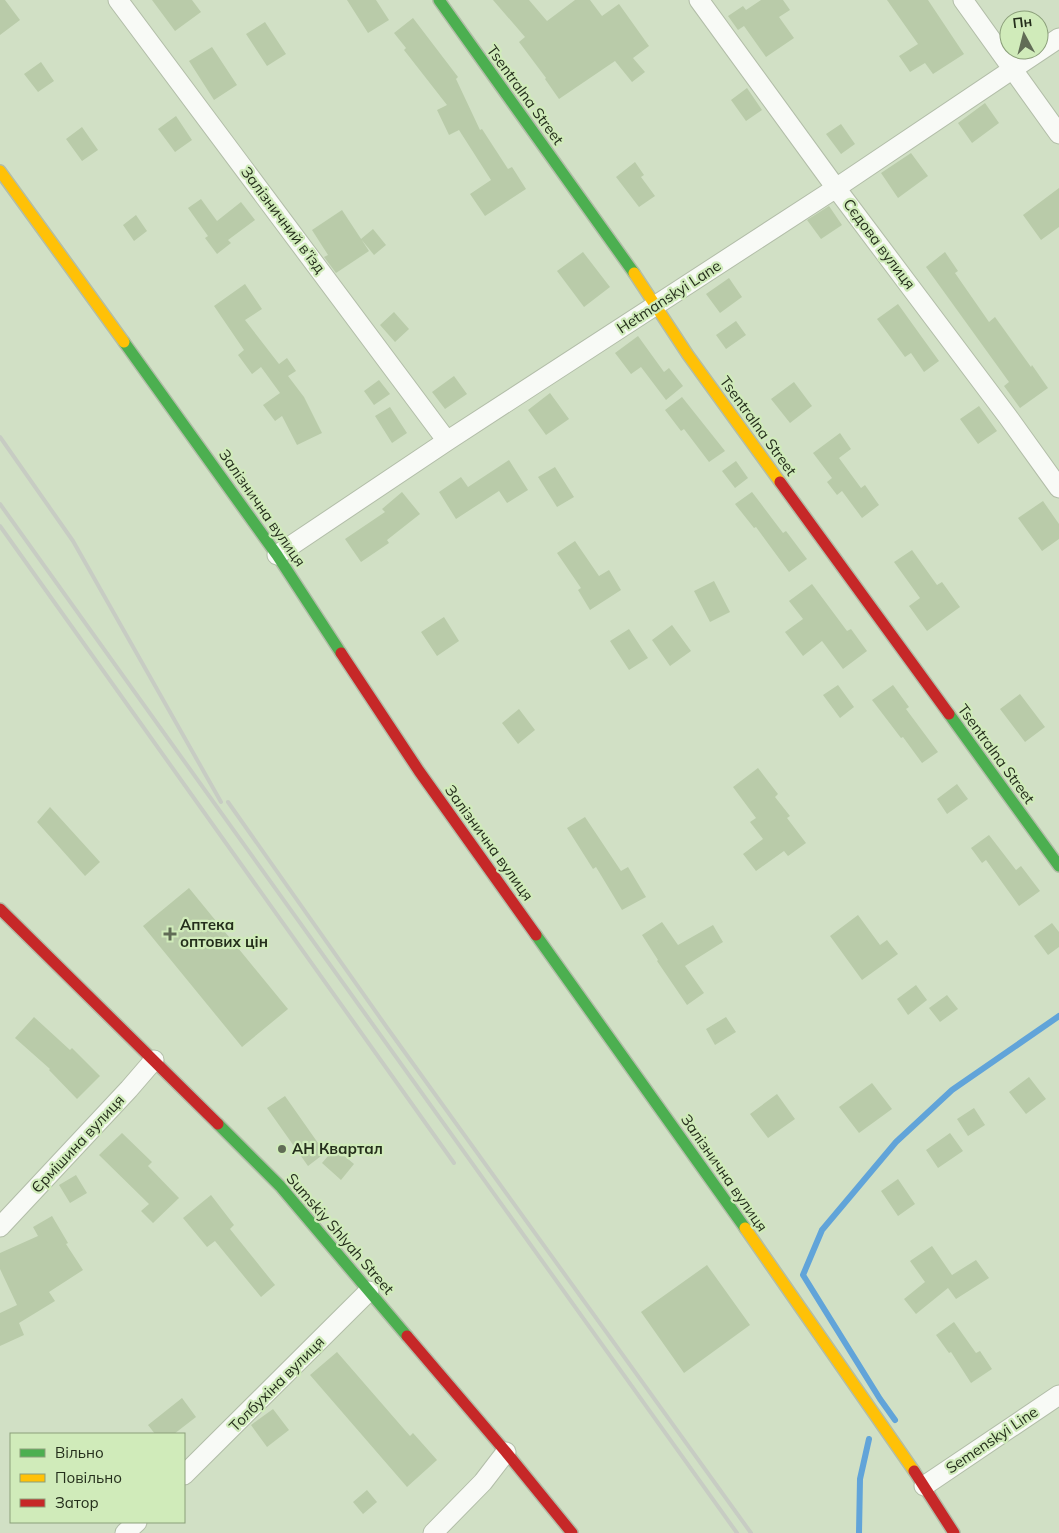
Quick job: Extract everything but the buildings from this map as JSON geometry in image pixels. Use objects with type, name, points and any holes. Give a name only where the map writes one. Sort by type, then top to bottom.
[{"type":"street","name":"Залізничний в’їзд","points":[[118,0],[447,442]]},
{"type":"street","name":"Tsentralna Street","points":[[439,0],[656,305],[688,355],[1059,866]]},
{"type":"street","name":"Сєдова вулиця","points":[[699,0],[836,188],[1008,416],[1059,488]]},
{"type":"street","points":[[964,0],[1059,134]]},
{"type":"street","name":"Hetmanskyi Lane","points":[[277,555],[836,188],[1059,38]]},
{"type":"street","name":"Залізнична вулиця","points":[[0,171],[277,555],[419,771],[739,1219],[924,1486],[954,1533]]},
{"type":"street","name":"Sumskiy Shlyah Street","points":[[0,909],[280,1186],[506,1452],[572,1533]]},
{"type":"street","name":"Єрмішина вулиця","points":[[0,1227],[154,1060]]},
{"type":"street","name":"Толбухіна вулиця","points":[[185,1474],[369,1291]]},
{"type":"street","name":"Semenskyi Line","points":[[924,1486],[1059,1395]]},
{"type":"street","points":[[433,1533],[483,1482],[506,1452]]},
{"type":"street","points":[[125,1533],[136,1523]]},
{"type":"waterway","points":[[895,1420],[803,1275],[822,1230],[896,1142],[952,1090],[1059,1016]]},
{"type":"waterway","points":[[859,1533],[860,1479],[869,1439]]},
{"type":"railway","points":[[0,437],[73,541],[221,802]]},
{"type":"railway","points":[[0,504],[737,1533]]},
{"type":"railway","points":[[0,526],[454,1163]]},
{"type":"railway","points":[[228,802],[388,1029],[751,1533]]},
{"type":"traffic: fast","points":[[439,0],[634,273]]},
{"type":"traffic: fast","points":[[124,342],[277,555],[341,653]]},
{"type":"traffic: fast","points":[[949,714],[1059,866]]},
{"type":"traffic: fast","points":[[536,935],[745,1228]]},
{"type":"traffic: fast","points":[[218,1124],[280,1186],[407,1336]]},
{"type":"traffic: slow","points":[[0,171],[124,342]]},
{"type":"traffic: slow","points":[[634,273],[688,355],[780,482]]},
{"type":"traffic: slow","points":[[745,1228],[914,1471]]},
{"type":"traffic: jam","points":[[780,482],[949,714]]},
{"type":"traffic: jam","points":[[341,653],[419,771],[536,935]]},
{"type":"traffic: jam","points":[[0,909],[218,1124]]},
{"type":"traffic: jam","points":[[407,1336],[572,1533]]},
{"type":"traffic: jam","points":[[914,1471],[954,1533]]},
{"type":"place","name":"Аптека оптових цін","points":[[170,934]]},
{"type":"place","name":"АН Квартал","points":[[282,1149]]}]
